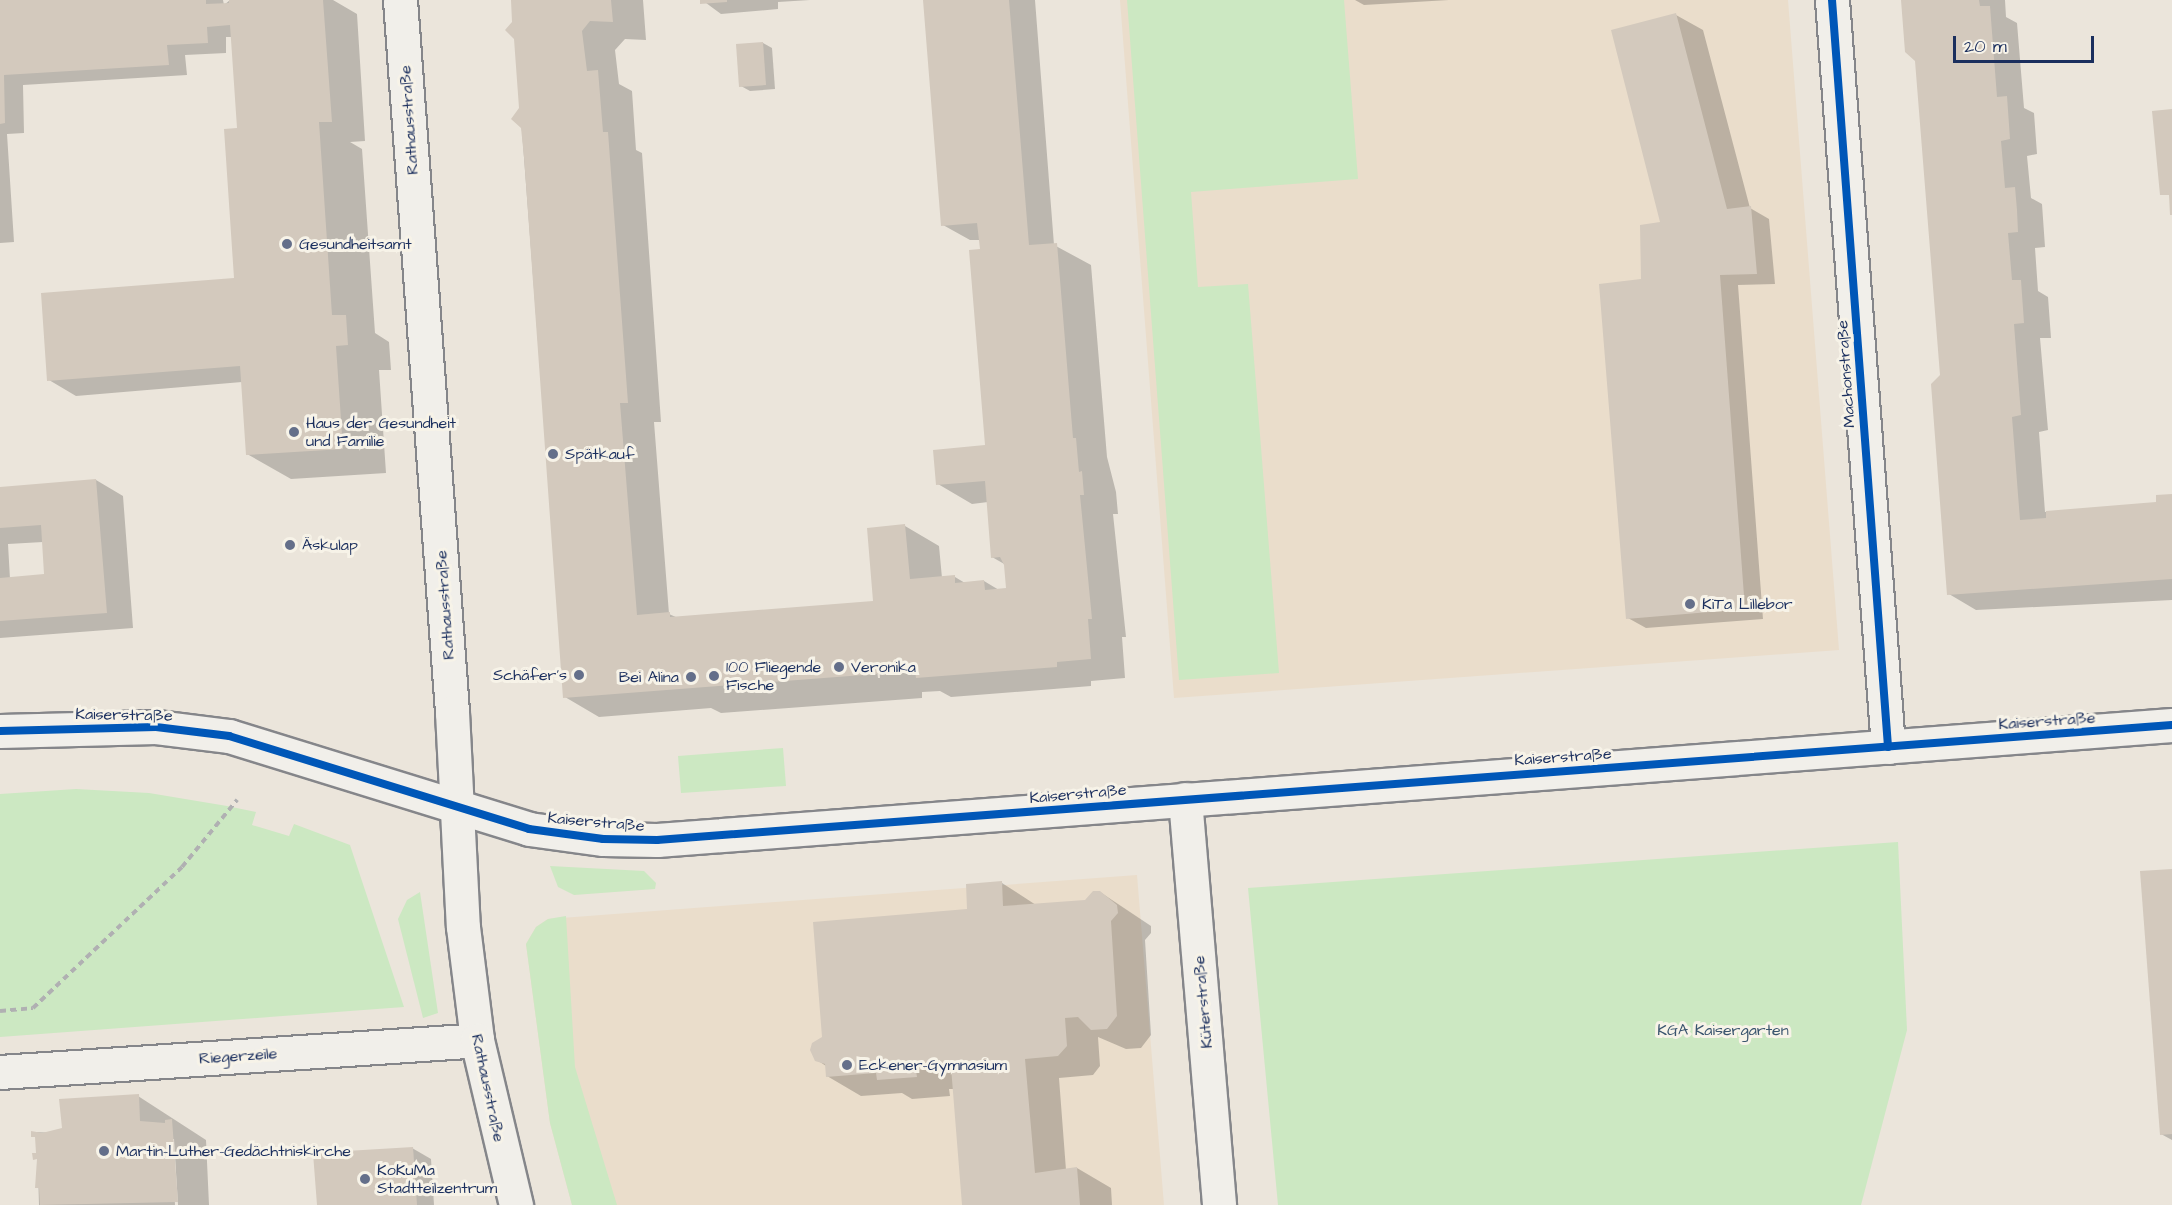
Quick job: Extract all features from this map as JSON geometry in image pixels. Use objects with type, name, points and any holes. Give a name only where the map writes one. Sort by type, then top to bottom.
[{"type":"street","name":"Rathausstraße","points":[[400,0],[458,810],[459,884],[477,1040],[516,1205]]},
{"type":"street","name":"Machonstraße","points":[[1832,0],[1888,747]]},
{"type":"street","name":"Kaiserstraße","points":[[0,731],[129,726],[229,736],[458,810],[560,834],[657,840],[2172,725]]},
{"type":"street","name":"Küterstraße","points":[[1185,799],[1219,1205]]},
{"type":"street","name":"Riegerzeile","points":[[0,1072],[477,1040]]},
{"type":"path","points":[[0,1011],[33,1008],[182,867],[237,800]]},
{"type":"shaded area","points":[[1120,0],[1788,0],[1839,650],[1174,698]]},
{"type":"shaded area","name":"Eckener-Gymnasium","points":[[1137,875],[1164,1205],[572,1205],[550,1123],[526,944],[536,927],[548,919]]},
{"type":"green space","points":[[1127,0],[1344,0],[1358,179],[1191,192],[1198,287],[1248,284],[1279,673],[1179,680]]},
{"type":"green space","points":[[783,748],[786,786],[681,793],[678,756]]},
{"type":"green space","points":[[76,789],[149,793],[227,806],[256,812],[252,825],[289,836],[294,824],[350,845],[404,1007],[0,1037],[0,794]]},
{"type":"green space","name":"KGA Kaisergarten","points":[[1898,842],[1907,1030],[1861,1205],[1278,1205],[1248,888]]},
{"type":"green space","points":[[550,866],[644,871],[656,883],[655,889],[574,895],[558,887]]},
{"type":"green space","points":[[420,892],[438,1013],[423,1018],[398,919],[407,900]]},
{"type":"green space","points":[[566,916],[575,1067],[617,1205],[572,1205],[550,1123],[526,944],[536,927],[548,919]]},
{"type":"building","points":[[0,0],[206,0],[206,4],[229,3],[229,0],[323,0],[332,122],[319,122],[332,315],[346,315],[348,345],[336,346],[343,449],[246,455],[240,366],[47,381],[41,293],[234,278],[224,129],[237,128],[230,25],[207,27],[208,43],[167,45],[169,65],[4,75],[5,123],[0,124]]},
{"type":"building","points":[[511,0],[611,0],[613,22],[590,21],[582,31],[587,71],[598,70],[603,132],[608,132],[628,403],[620,403],[637,615],[670,612],[670,617],[873,601],[867,528],[905,524],[910,579],[955,575],[955,583],[984,580],[985,590],[1006,588],[1004,565],[1000,557],[991,558],[985,481],[936,485],[933,450],[985,445],[969,250],[980,249],[977,223],[941,226],[923,0],[1009,0],[1029,245],[1057,243],[1073,438],[1076,438],[1084,495],[1080,495],[1092,619],[1088,619],[1091,659],[1057,662],[1057,667],[916,678],[915,671],[563,698],[524,157],[521,128],[511,119],[519,108],[514,39],[505,30],[512,22]]},
{"type":"building","points":[[700,0],[727,0],[727,2],[700,4]]},
{"type":"building","points":[[1901,0],[1979,0],[1980,6],[1990,6],[1997,97],[2007,96],[2010,139],[2001,141],[2005,188],[2015,187],[2017,210],[2018,232],[2008,233],[2012,280],[2021,280],[2024,323],[2014,324],[2021,415],[2012,417],[2020,520],[2046,518],[2046,511],[2156,502],[2156,495],[2172,494],[2172,579],[1947,595],[1931,384],[1940,375],[1915,61],[1905,52]]},
{"type":"building","points":[[1676,13],[1727,209],[1751,206],[1757,274],[1720,275],[1745,609],[1626,619],[1599,284],[1641,279],[1640,225],[1660,222],[1611,30]]},
{"type":"building","points":[[763,42],[766,85],[739,87],[736,44]]},
{"type":"building","points":[[2172,109],[2172,215],[2170,215],[2169,195],[2160,195],[2152,111]]},
{"type":"building","points":[[96,479],[107,613],[0,621],[0,578],[44,574],[41,525],[0,528],[0,487]]},
{"type":"building","points":[[2172,869],[2172,1134],[2160,1135],[2140,871]]},
{"type":"building","points":[[1002,881],[1003,906],[1085,900],[1093,891],[1100,891],[1117,905],[1118,913],[1111,921],[1117,1016],[1107,1029],[1091,1030],[1078,1017],[1065,1018],[1067,1046],[1058,1056],[1025,1059],[1035,1173],[1077,1167],[1080,1205],[962,1205],[951,1067],[916,1070],[917,1077],[877,1080],[876,1073],[826,1077],[825,1064],[815,1061],[810,1050],[812,1043],[822,1037],[813,922],[967,909],[966,884]]},
{"type":"building","name":"Martin-Luther-Gedächtniskirche","points":[[139,1094],[140,1121],[165,1123],[165,1120],[172,1119],[178,1202],[40,1205],[39,1188],[35,1188],[37,1159],[33,1160],[32,1153],[36,1153],[35,1137],[31,1137],[31,1131],[42,1133],[62,1128],[59,1099]]},
{"type":"building","name":"KoKuMa Stadtteilzentrum","points":[[413,1147],[417,1205],[317,1205],[313,1153]]},
{"type":"cycle path","points":[[1832,0],[1888,747]]},
{"type":"cycle path","points":[[0,731],[156,727],[229,736],[529,829],[603,839],[657,840],[2172,725]]},
{"type":"place","name":"Gesundheitsamt","points":[[287,244]]},
{"type":"place","name":"Haus der Gesundheit und Familie","points":[[294,432]]},
{"type":"place","name":"Spätkauf","points":[[553,454]]},
{"type":"place","name":"Äskulap","points":[[290,545]]},
{"type":"place","name":"KiTa Lillebor","points":[[1690,604]]},
{"type":"place","name":"Veronika","points":[[839,667]]},
{"type":"place","name":"Schäfer's","points":[[579,675]]},
{"type":"place","name":"100 Fliegende Fische","points":[[714,676]]},
{"type":"place","name":"Bei Alina","points":[[691,677]]},
{"type":"place","name":"Eckener-Gymnasium","points":[[847,1065]]},
{"type":"place","name":"Martin-Luther-Gedächtniskirche","points":[[104,1151]]},
{"type":"place","name":"KoKuMa Stadtteilzentrum","points":[[365,1179]]}]
